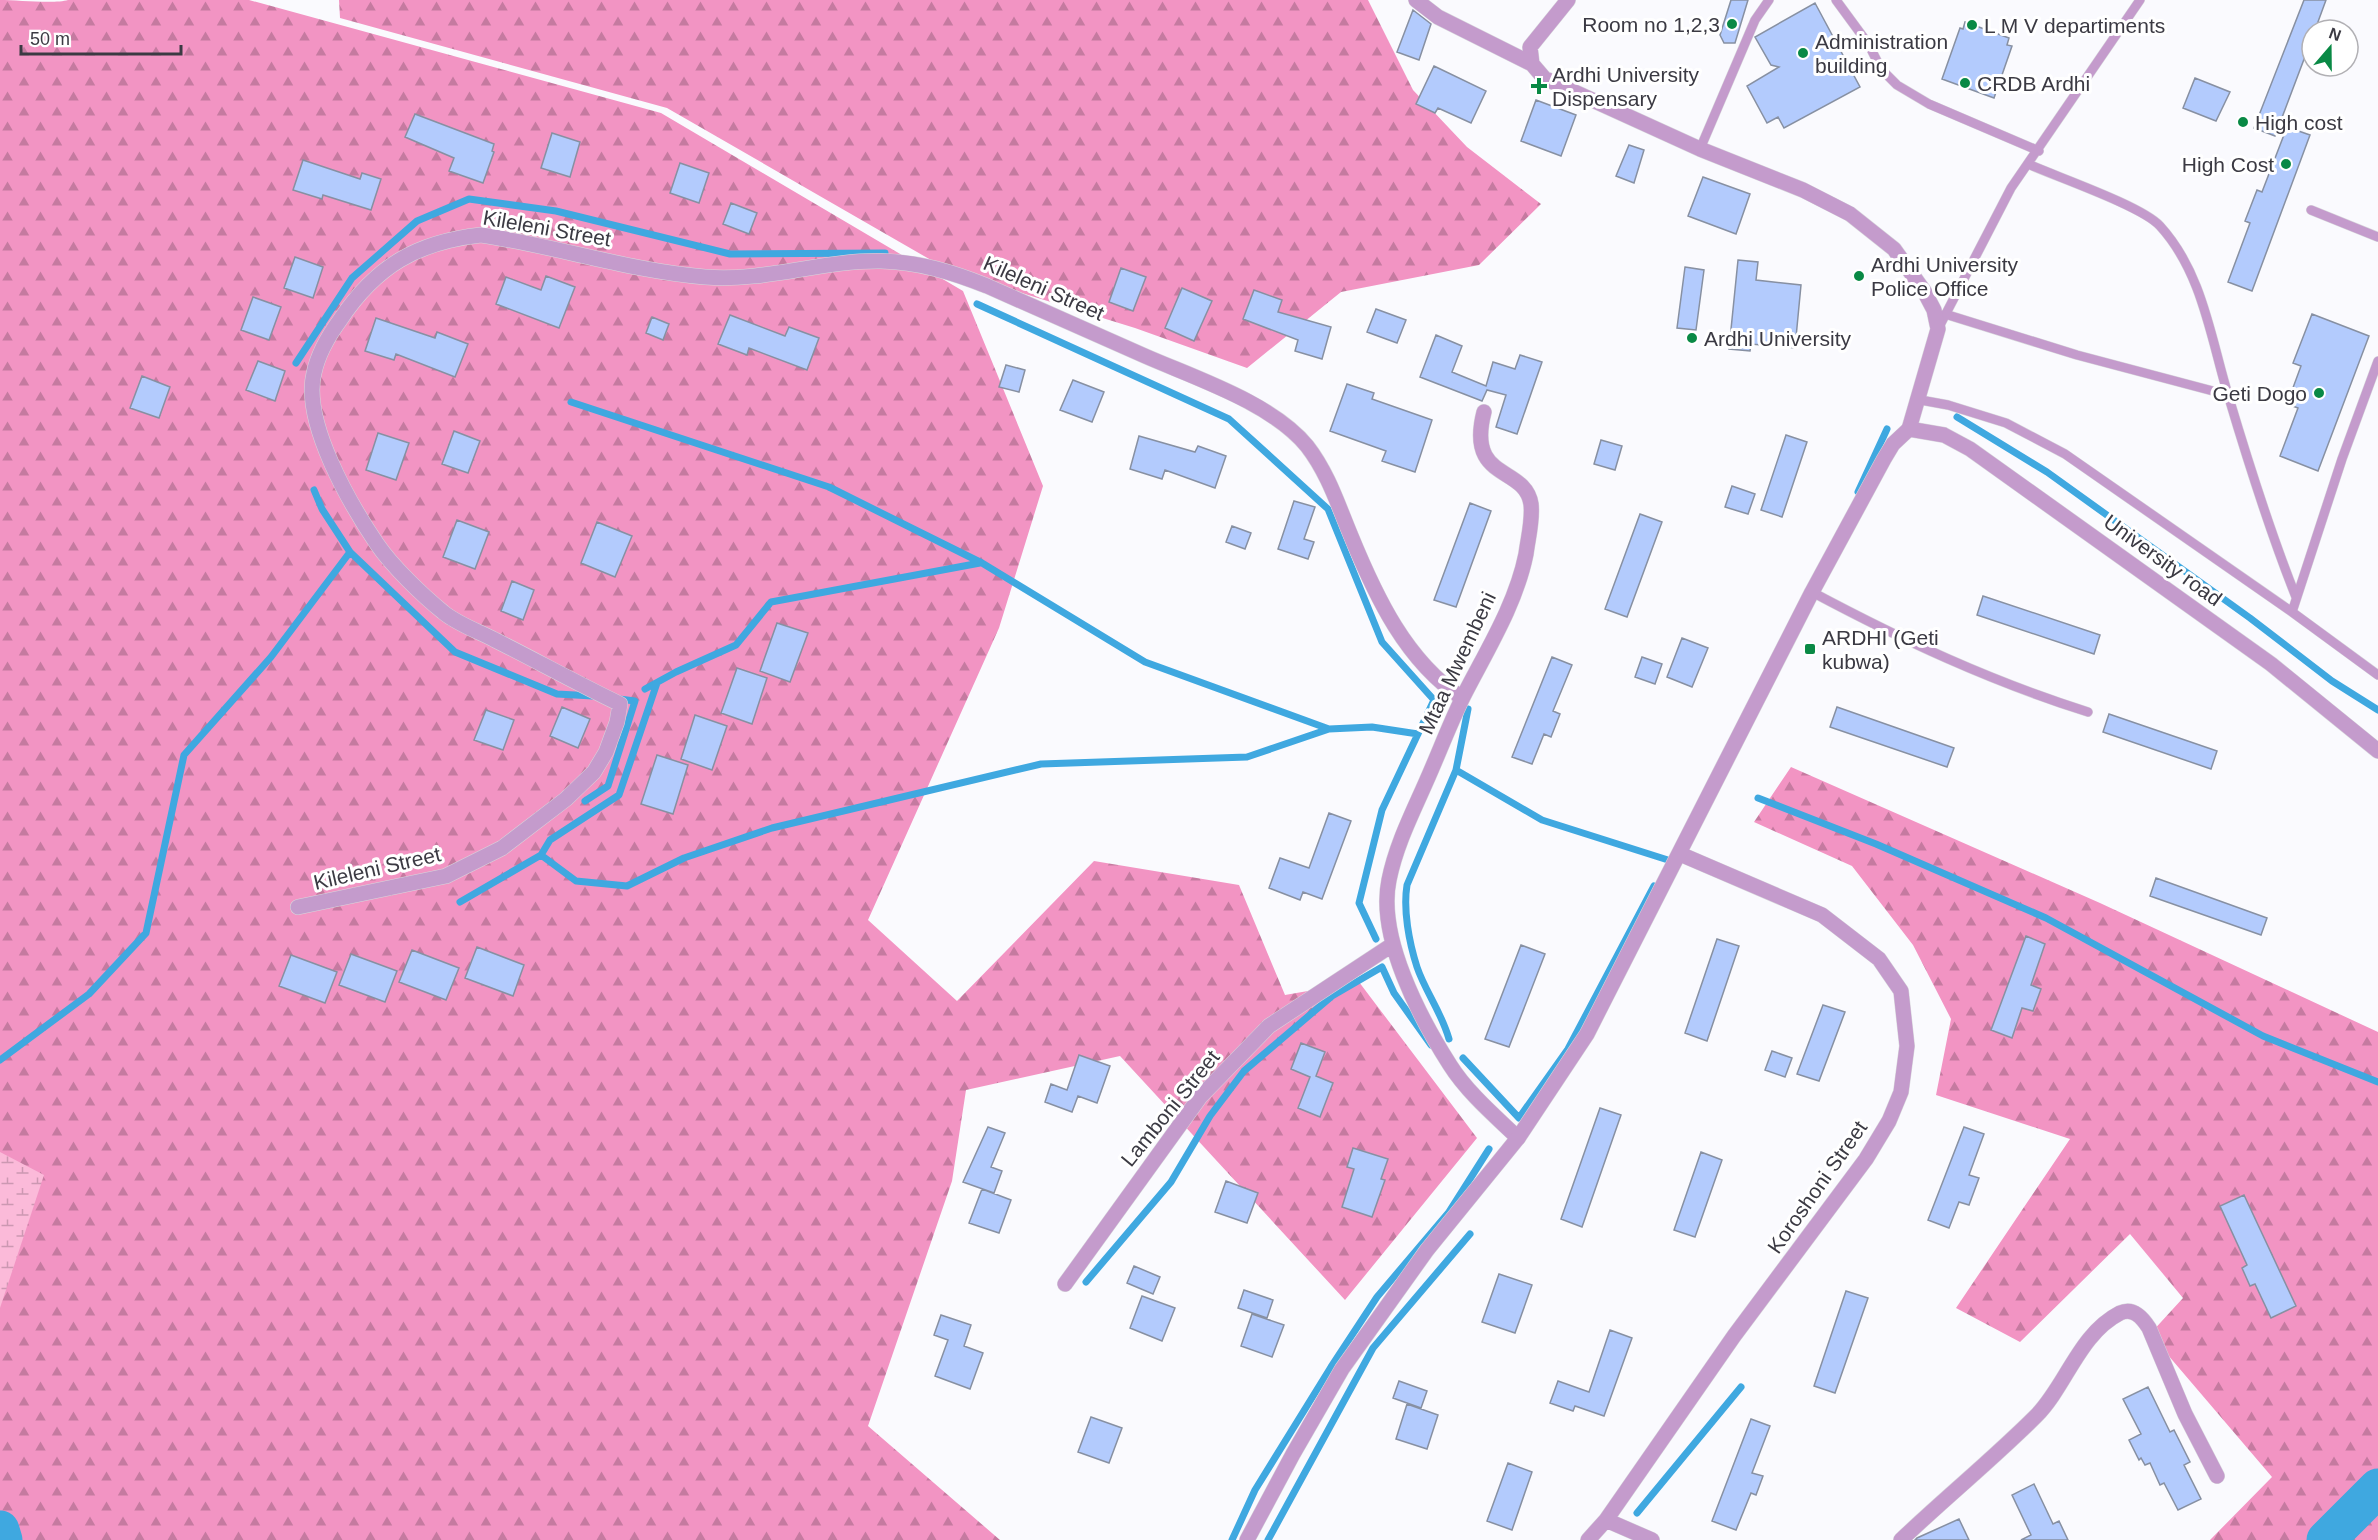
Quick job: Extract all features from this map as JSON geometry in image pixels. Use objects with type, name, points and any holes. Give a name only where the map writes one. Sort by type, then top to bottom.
[{"type":"street","points":[[1247,1540],[1342,1369],[1427,1250],[1518,1138],[1587,1034],[1812,592],[1884,459],[1893,444],[1909,429],[1915,399],[1938,328],[1934,310],[1924,291],[1894,249],[1850,214],[1803,190],[1700,149],[1544,78],[1532,64],[1438,17],[1416,0]]},
{"type":"street","points":[[1532,64],[1530,47],[1568,0]]},
{"type":"street","name":"Kileleni Street","points":[[298,907],[446,876],[502,848],[566,799],[594,772],[606,752],[617,722],[620,704],[444,614],[378,545],[328,456],[315,422],[314,373],[324,345],[350,305],[387,268],[414,250],[447,238],[481,234],[704,277],[744,279],[879,261],[919,264],[952,272],[987,285],[1205,382],[1247,402],[1282,424],[1308,447],[1334,491],[1380,600],[1403,640],[1436,680],[1462,698]]},
{"type":"street","name":"Mtaa Mwembeni","points":[[1484,412],[1480,429],[1482,450],[1490,463],[1523,489],[1531,502],[1525,557],[1503,621],[1462,698],[1396,855],[1388,881],[1387,911],[1392,945],[1403,976],[1451,1067],[1495,1117],[1518,1138]]},
{"type":"street","name":"University road","points":[[1909,429],[1944,435],[2000,470],[2271,664],[2378,751]]},
{"type":"street","name":"Koroshoni Street","points":[[1588,1540],[1606,1520],[1734,1336],[1866,1159],[1889,1121],[1901,1092],[1907,1046],[1901,991],[1879,959],[1822,915],[1680,854]]},
{"type":"street","name":"Lamboni Street","points":[[1065,1284],[1200,1097],[1246,1049],[1269,1026],[1392,945]]},
{"type":"street","points":[[1901,1540],[2038,1414],[2094,1335],[2122,1312],[2131,1311],[2140,1315],[2149,1328],[2185,1414],[2217,1476]]},
{"type":"street","points":[[1606,1520],[1652,1540]]},
{"type":"lane","points":[[1700,149],[1755,20],[1769,0]]},
{"type":"lane","points":[[1836,0],[1869,45],[1881,69],[1897,85],[1929,104],[2038,151]]},
{"type":"lane","points":[[1938,328],[1998,211],[2140,0]]},
{"type":"lane","points":[[2028,164],[2123,204],[2159,224],[2182,256],[2201,298],[2228,395],[2275,544],[2296,597]]},
{"type":"lane","points":[[2311,210],[2378,237]]},
{"type":"lane","points":[[1946,314],[2077,355],[2228,395]]},
{"type":"lane","points":[[2292,612],[2378,361]]},
{"type":"lane","points":[[1915,399],[1948,405],[2006,423],[2065,454],[2292,612],[2378,675]]},
{"type":"lane","points":[[1812,592],[1901,640],[2088,712]]},
{"type":"green space","points":[[0,0],[45,2],[249,0],[661,113],[963,291],[1043,486],[999,628],[868,920],[957,1001],[1094,861],[1239,885],[1285,995],[1359,982],[1477,1138],[1345,1300],[1120,1056],[966,1090],[952,1181],[868,1426],[1000,1540],[0,1540]]},
{"type":"green space","points":[[339,0],[1368,0],[1413,90],[1467,147],[1541,204],[1479,265],[1341,292],[1247,368],[1135,328],[950,271],[667,108],[340,18]]},
{"type":"green space","points":[[1791,767],[2100,903],[2378,1032],[2378,1540],[2210,1540],[2272,1477],[2150,1334],[2183,1298],[2130,1234],[2020,1342],[1956,1308],[2070,1139],[1936,1095],[1951,1019],[1913,945],[1852,866],[1754,822]]},
{"type":"green space","points":[[0,1152],[44,1175],[0,1308]]},
{"type":"building","name":"Room no 1,2,3","points":[[1731,0],[1748,0],[1735,43],[1724,43],[1720,35]]},
{"type":"building","points":[[2304,0],[2326,0],[2319,18],[2300,18],[2300,70],[2275,136],[2254,128]]},
{"type":"building","name":"Administration building","points":[[1815,3],[1860,87],[1784,128],[1778,117],[1767,123],[1747,86],[1779,67],[1771,65],[1755,37]]},
{"type":"building","points":[[1413,10],[1431,24],[1419,60],[1397,52]]},
{"type":"building","points":[[1965,22],[2009,38],[2007,45],[2012,46],[1994,98],[1942,79],[1960,28],[1963,29]]},
{"type":"building","points":[[1434,66],[1486,91],[1471,123],[1438,108],[1435,113],[1416,104]]},
{"type":"building","points":[[2195,78],[2230,92],[2216,121],[2183,108]]},
{"type":"building","points":[[1536,100],[1576,115],[1561,156],[1521,141]]},
{"type":"building","points":[[415,114],[494,144],[492,151],[494,152],[483,183],[449,171],[454,158],[405,137]]},
{"type":"building","points":[[2287,127],[2310,135],[2252,291],[2228,282],[2250,223],[2245,221],[2257,190],[2262,192]]},
{"type":"building","points":[[552,133],[580,142],[570,177],[541,168]]},
{"type":"building","points":[[1629,145],[1644,150],[1634,183],[1616,176]]},
{"type":"building","points":[[303,160],[360,179],[362,173],[381,179],[371,210],[323,195],[322,199],[293,190]]},
{"type":"building","points":[[680,163],[709,173],[699,203],[670,193]]},
{"type":"building","points":[[1703,177],[1750,194],[1736,234],[1688,216]]},
{"type":"building","points":[[731,203],[757,213],[749,234],[723,224]]},
{"type":"building","points":[[295,257],[323,267],[313,298],[284,288]]},
{"type":"building","points":[[1738,260],[1758,262],[1756,280],[1801,285],[1795,348],[1751,344],[1750,351],[1729,349]]},
{"type":"building","points":[[1685,267],[1704,270],[1696,330],[1677,328]]},
{"type":"building","points":[[1121,268],[1146,277],[1133,311],[1109,302]]},
{"type":"building","points":[[546,276],[575,287],[559,328],[496,304],[506,277],[541,290]]},
{"type":"building","points":[[1182,288],[1212,301],[1194,341],[1165,328]]},
{"type":"building","points":[[1254,290],[1282,300],[1278,312],[1331,327],[1322,359],[1295,351],[1298,340],[1243,319]]},
{"type":"building","points":[[253,297],[281,307],[269,340],[241,330]]},
{"type":"building","points":[[1376,309],[1406,320],[1397,343],[1367,332]]},
{"type":"building","name":"Geti Dogo","points":[[2312,314],[2369,336],[2318,471],[2280,456],[2298,408],[2287,404],[2301,366],[2293,363]]},
{"type":"building","points":[[730,315],[785,336],[789,327],[819,338],[807,370],[749,348],[747,355],[718,344]]},
{"type":"building","points":[[652,317],[669,324],[663,340],[646,333]]},
{"type":"building","points":[[376,318],[435,338],[437,332],[468,344],[455,377],[396,354],[394,360],[365,351]]},
{"type":"building","points":[[1436,335],[1462,346],[1452,372],[1486,386],[1493,362],[1515,369],[1520,355],[1542,362],[1517,434],[1496,427],[1506,395],[1487,390],[1482,401],[1420,377]]},
{"type":"building","points":[[258,361],[285,371],[275,401],[246,390]]},
{"type":"building","points":[[1006,365],[1025,370],[1019,392],[999,387]]},
{"type":"building","points":[[142,376],[170,387],[159,418],[130,408]]},
{"type":"building","points":[[1073,380],[1104,392],[1092,422],[1060,410]]},
{"type":"building","points":[[1347,384],[1374,393],[1372,399],[1432,420],[1415,472],[1382,461],[1386,451],[1330,431]]},
{"type":"building","points":[[454,431],[480,441],[468,473],[442,464]]},
{"type":"building","points":[[378,433],[409,443],[396,480],[366,470]]},
{"type":"building","points":[[1786,435],[1807,442],[1782,517],[1761,510]]},
{"type":"building","points":[[1139,436],[1195,452],[1198,446],[1226,456],[1215,488],[1165,470],[1162,479],[1130,469]]},
{"type":"building","points":[[1601,440],[1622,446],[1615,470],[1594,464]]},
{"type":"building","points":[[1732,486],[1755,494],[1748,514],[1725,507]]},
{"type":"building","points":[[1294,501],[1315,507],[1304,539],[1314,542],[1308,559],[1278,549]]},
{"type":"building","points":[[1470,503],[1491,511],[1456,607],[1434,600]]},
{"type":"building","points":[[1640,514],[1662,522],[1627,617],[1605,609]]},
{"type":"building","points":[[457,520],[489,532],[475,569],[443,557]]},
{"type":"building","points":[[597,522],[632,536],[615,577],[581,563]]},
{"type":"building","points":[[1232,526],[1251,533],[1245,549],[1226,542]]},
{"type":"building","points":[[512,581],[534,590],[523,620],[501,611]]},
{"type":"building","points":[[1983,596],[2100,635],[2094,654],[1977,615]]},
{"type":"building","points":[[777,623],[808,633],[790,682],[760,671]]},
{"type":"building","points":[[1682,638],[1708,648],[1692,687],[1667,677]]},
{"type":"building","points":[[1552,657],[1572,665],[1553,711],[1560,714],[1551,737],[1544,734],[1532,764],[1512,757]]},
{"type":"building","points":[[1642,657],[1662,664],[1655,684],[1635,677]]},
{"type":"building","points":[[737,668],[767,678],[752,724],[721,713]]},
{"type":"building","points":[[562,707],[590,719],[578,748],[550,736]]},
{"type":"building","points":[[1837,707],[1954,748],[1947,767],[1830,727]]},
{"type":"building","points":[[486,710],[514,720],[503,750],[474,740]]},
{"type":"building","points":[[2109,714],[2217,751],[2211,769],[2103,732]]},
{"type":"building","points":[[695,715],[727,726],[712,770],[681,759]]},
{"type":"building","points":[[657,755],[688,765],[673,814],[641,804]]},
{"type":"building","points":[[1329,813],[1351,821],[1322,899],[1303,892],[1300,900],[1269,888],[1280,858],[1309,868]]},
{"type":"building","points":[[2156,878],[2267,918],[2261,935],[2150,896]]},
{"type":"building","points":[[2026,936],[2045,944],[2031,985],[2041,989],[2033,1011],[2022,1008],[2012,1038],[1991,1030]]},
{"type":"building","points":[[1717,939],[1739,946],[1707,1041],[1685,1033]]},
{"type":"building","points":[[1521,945],[1545,954],[1509,1047],[1485,1039]]},
{"type":"building","points":[[477,947],[524,965],[513,996],[465,978]]},
{"type":"building","points":[[412,950],[459,968],[446,1000],[399,982]]},
{"type":"building","points":[[351,954],[397,971],[385,1002],[339,985]]},
{"type":"building","points":[[291,955],[337,972],[325,1003],[279,986]]},
{"type":"building","points":[[1823,1005],[1845,1012],[1819,1081],[1797,1074]]},
{"type":"building","points":[[1301,1043],[1325,1052],[1316,1076],[1333,1083],[1320,1117],[1298,1108],[1310,1077],[1291,1069]]},
{"type":"building","points":[[1772,1051],[1792,1058],[1785,1077],[1765,1070]]},
{"type":"building","points":[[1079,1055],[1110,1066],[1097,1103],[1078,1096],[1072,1112],[1045,1102],[1051,1084],[1067,1090]]},
{"type":"building","points":[[1600,1108],[1621,1115],[1582,1227],[1561,1219]]},
{"type":"building","points":[[988,1127],[1005,1133],[991,1167],[1002,1171],[994,1193],[963,1182]]},
{"type":"building","points":[[1964,1127],[1984,1134],[1969,1175],[1979,1178],[1969,1205],[1959,1202],[1949,1228],[1928,1220]]},
{"type":"building","points":[[1353,1148],[1388,1159],[1381,1179],[1385,1180],[1372,1217],[1342,1207],[1354,1169],[1347,1167]]},
{"type":"building","points":[[1701,1152],[1722,1160],[1695,1237],[1674,1230]]},
{"type":"building","points":[[1226,1181],[1258,1193],[1247,1223],[1215,1212]]},
{"type":"building","points":[[982,1189],[1011,1200],[999,1233],[969,1223]]},
{"type":"building","points":[[2244,1195],[2296,1306],[2271,1318],[2255,1284],[2250,1286],[2242,1268],[2247,1265],[2220,1206]]},
{"type":"building","points":[[1134,1266],[1160,1277],[1153,1294],[1127,1283]]},
{"type":"building","points":[[1499,1274],[1532,1285],[1515,1333],[1482,1322]]},
{"type":"building","points":[[1244,1290],[1273,1300],[1267,1318],[1238,1308]]},
{"type":"building","points":[[1846,1291],[1868,1298],[1835,1393],[1814,1386]]},
{"type":"building","points":[[1142,1296],[1175,1308],[1162,1341],[1130,1328]]},
{"type":"building","points":[[1252,1314],[1284,1325],[1272,1357],[1241,1346]]},
{"type":"building","points":[[941,1315],[971,1325],[964,1346],[983,1353],[970,1389],[935,1376],[948,1340],[934,1335]]},
{"type":"building","points":[[1610,1330],[1632,1338],[1604,1416],[1575,1406],[1573,1411],[1550,1403],[1558,1381],[1589,1392]]},
{"type":"building","points":[[1399,1381],[1427,1391],[1421,1408],[1393,1398]]},
{"type":"building","points":[[2148,1387],[2170,1432],[2174,1430],[2190,1462],[2184,1465],[2201,1499],[2178,1510],[2164,1483],[2160,1485],[2150,1463],[2145,1465],[2141,1458],[2139,1460],[2129,1440],[2141,1434],[2123,1399]]},
{"type":"building","points":[[1407,1404],[1438,1415],[1427,1449],[1396,1439]]},
{"type":"building","points":[[1091,1417],[1122,1428],[1109,1463],[1078,1452]]},
{"type":"building","points":[[1751,1419],[1770,1426],[1752,1473],[1763,1476],[1756,1495],[1751,1493],[1736,1530],[1712,1521]]},
{"type":"building","points":[[1508,1463],[1532,1472],[1512,1530],[1487,1521]]},
{"type":"building","points":[[2034,1484],[2053,1524],[2059,1521],[2068,1540],[2021,1540],[2031,1535],[2012,1495]]},
{"type":"building","points":[[1959,1519],[1969,1540],[1915,1540],[1917,1538]]},
{"type":"waterway","points":[[296,363],[352,278],[417,221],[469,199],[556,211],[730,254],[885,253]]},
{"type":"waterway","points":[[977,304],[1229,419],[1328,509],[1382,642],[1434,700],[1382,810],[1359,903],[1376,939]]},
{"type":"waterway","points":[[571,402],[829,487],[982,563],[1145,662],[1329,729],[1372,727],[1418,734]]},
{"type":"waterway","points":[[1957,417],[2047,472],[2250,618],[2332,681],[2378,710]]},
{"type":"waterway","points":[[1858,492],[1887,429]]},
{"type":"waterway","points":[[314,490],[322,509],[350,552],[455,652],[557,694],[593,696]]},
{"type":"waterway","points":[[0,1060],[89,994],[146,933],[184,755],[271,657],[350,552]]},
{"type":"waterway","points":[[645,689],[676,672],[736,645],[771,602],[980,563]]},
{"type":"waterway","points":[[460,902],[541,855],[550,840],[619,795],[657,683]]},
{"type":"waterway","points":[[585,801],[608,786],[635,701],[619,699]]},
{"type":"waterway","points":[[1449,1039],[1442,1019],[1420,976],[1414,957],[1409,937],[1406,895],[1407,885],[1456,770],[1468,709]]},
{"type":"waterway","points":[[541,855],[576,881],[627,886],[684,858],[772,828],[1041,764],[1247,757],[1329,729]]},
{"type":"waterway","points":[[1456,770],[1542,820],[1668,860]]},
{"type":"waterway","points":[[1758,798],[1876,844],[2046,918],[2263,1036],[2378,1082]]},
{"type":"waterway","points":[[1463,1058],[1519,1118],[1568,1049],[1654,886]]},
{"type":"waterway","points":[[1086,1282],[1171,1182],[1210,1116],[1244,1071],[1332,996],[1382,967],[1394,993],[1431,1045]]},
{"type":"waterway","points":[[1232,1540],[1255,1490],[1377,1297],[1449,1212],[1489,1149]]},
{"type":"waterway","points":[[1268,1540],[1373,1348],[1470,1234]]},
{"type":"waterway","points":[[1637,1513],[1741,1387]]},
{"type":"waterway","points":[[2326,1540],[2378,1488]]},
{"type":"waterway","points":[[0,1530],[3,1540]]},
{"type":"place","name":"Room no 1,2,3","points":[[1732,24]]},
{"type":"place","name":"L M V departiments","points":[[1972,25]]},
{"type":"place","name":"Administration building","points":[[1803,53]]},
{"type":"place","name":"CRDB Ardhi","points":[[1965,83]]},
{"type":"place","name":"Ardhi University Dispensary","points":[[1539,86]]},
{"type":"place","name":"High cost","points":[[2243,122]]},
{"type":"place","name":"High Cost","points":[[2286,164]]},
{"type":"place","name":"Ardhi University Police Office","points":[[1859,276]]},
{"type":"place","name":"Ardhi University","points":[[1692,338]]},
{"type":"place","name":"Geti Dogo","points":[[2319,393]]},
{"type":"place","name":"ARDHI (Geti kubwa)","points":[[1810,649]]}]
